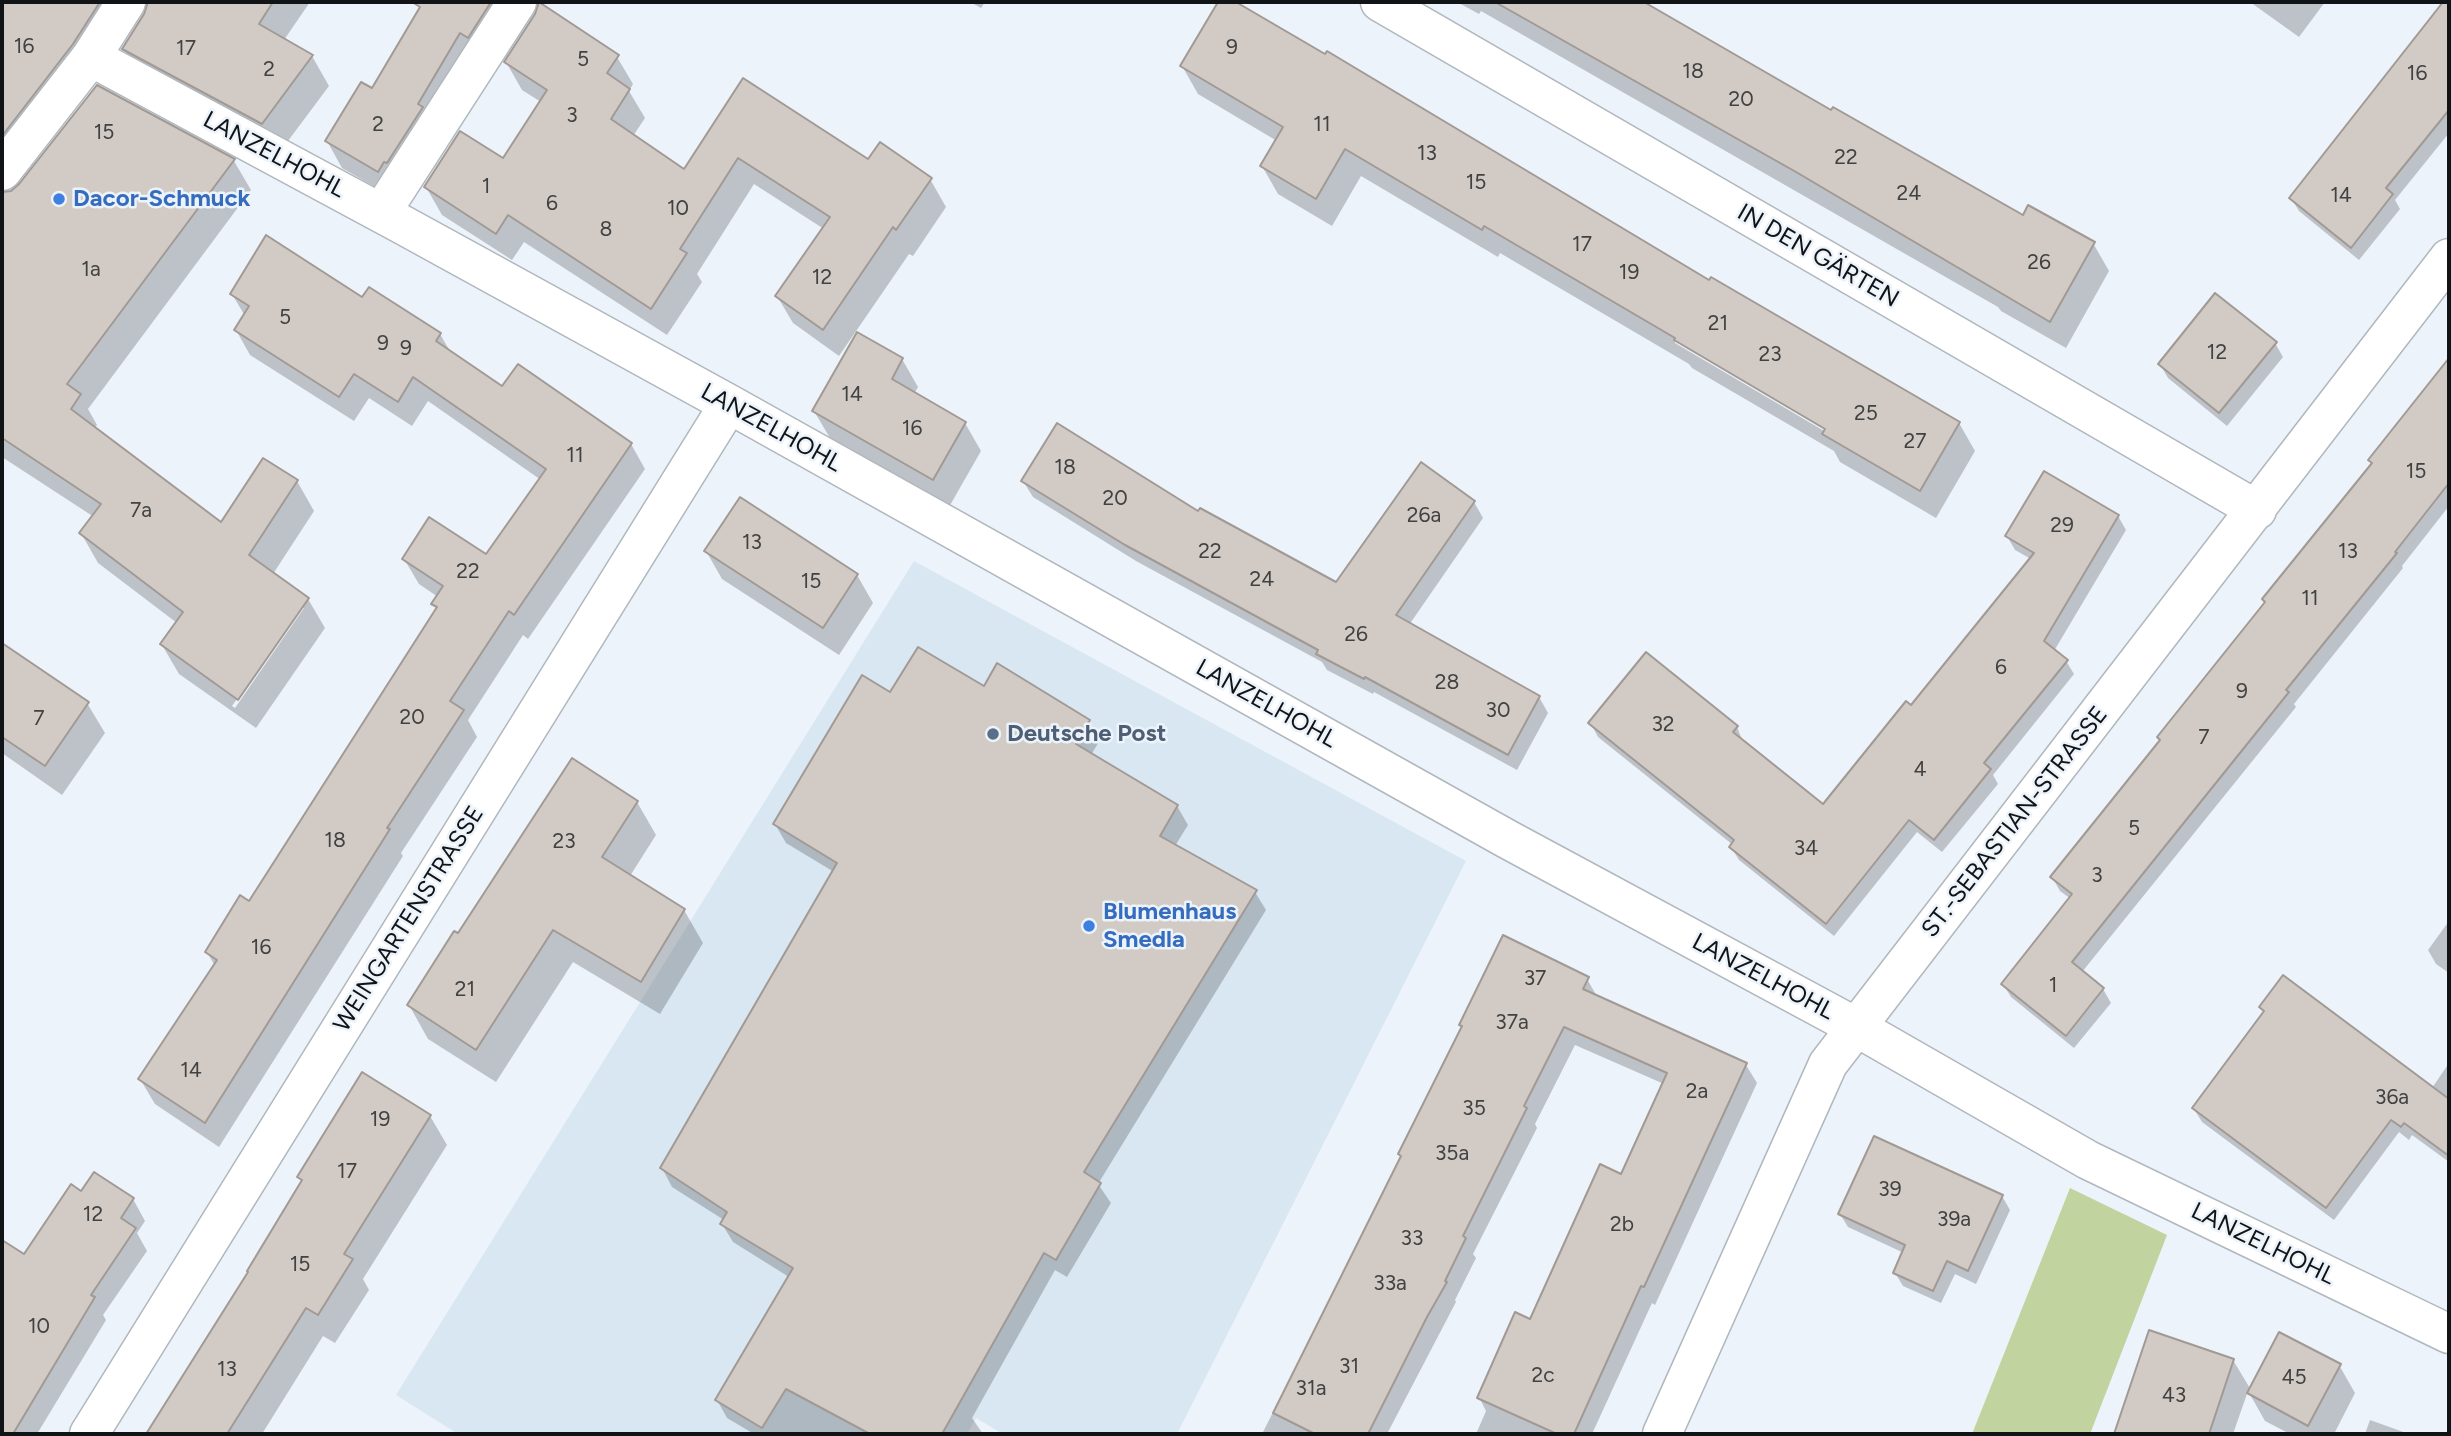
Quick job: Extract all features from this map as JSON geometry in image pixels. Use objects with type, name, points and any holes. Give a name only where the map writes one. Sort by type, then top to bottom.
[{"type":"street","points":[[2,170],[92,57],[127,2]]},
{"type":"street","points":[[381,213],[517,2]]},
{"type":"street","name":"IN DEN GÄRTEN","points":[[1380,2],[2257,510]]},
{"type":"street","name":"LANZELHOHL","points":[[92,57],[729,404],[1507,839],[1856,1027],[2088,1160],[2449,1334]]},
{"type":"street","name":"ST.-SEBASTIAN-STRASSE","points":[[1662,1434],[1828,1064],[2449,258]]},
{"type":"street","name":"WEINGARTENSTRASSE","points":[[89,1434],[729,404]]},
{"type":"shaded area","name":"Blumenhaus Smedla","points":[[914,561],[1466,861],[1177,1434],[1003,1434],[976,1418],[967,1434],[458,1434],[396,1395]]},
{"type":"green space","points":[[2070,1188],[2167,1235],[2090,1434],[1972,1434]]},
{"type":"building","points":[[2,2],[100,2],[73,44],[2,136]]},
{"type":"building","points":[[148,2],[273,2],[259,24],[313,55],[262,124],[122,49],[144,14]]},
{"type":"building","points":[[412,2],[491,2],[468,38],[460,33],[418,104],[423,107],[387,163],[384,162],[378,172],[325,141],[361,82],[372,88],[420,7]]},
{"type":"building","points":[[539,2],[619,55],[607,73],[630,89],[611,119],[684,169],[743,78],[868,159],[880,142],[932,178],[896,230],[893,227],[823,330],[775,296],[830,217],[738,158],[680,249],[687,253],[651,309],[508,215],[496,234],[424,187],[460,131],[503,158],[547,90],[504,62],[535,14]]},
{"type":"building","points":[[1218,2],[1236,2],[1325,54],[1327,51],[1709,280],[1711,277],[1960,422],[1920,491],[1822,434],[1825,429],[1674,340],[1675,338],[1484,226],[1482,230],[1345,149],[1316,199],[1260,166],[1283,127],[1180,66]]},
{"type":"building","points":[[1495,2],[1644,2],[1831,110],[1833,107],[2023,215],[2028,205],[2095,242],[2050,322],[1796,172]]},
{"type":"building","points":[[2443,2],[2449,2],[2449,110],[2386,188],[2393,194],[2351,248],[2289,198]]},
{"type":"building","points":[[97,85],[235,159],[67,384],[81,394],[71,409],[221,522],[263,458],[298,480],[249,555],[309,598],[238,700],[160,644],[183,612],[79,533],[101,504],[2,438],[2,192],[11,191],[19,184]]},
{"type":"building","points":[[266,235],[362,297],[369,287],[441,333],[436,341],[502,386],[518,364],[632,443],[514,615],[509,611],[450,701],[464,710],[387,828],[390,829],[205,1123],[138,1079],[217,960],[205,952],[240,895],[249,901],[437,607],[431,604],[443,586],[402,559],[429,517],[486,554],[546,469],[413,377],[398,402],[354,374],[339,397],[234,330],[249,306],[230,294]]},
{"type":"building","points":[[2215,293],[2277,342],[2219,413],[2158,364]]},
{"type":"building","points":[[857,332],[903,358],[892,379],[966,422],[933,480],[812,411]]},
{"type":"building","points":[[2449,358],[2449,483],[2395,552],[2397,553],[2286,690],[2289,692],[2072,962],[2104,988],[2066,1036],[2001,984],[2072,894],[2050,877],[2160,740],[2157,737],[2265,602],[2262,599],[2372,463],[2368,460]]},
{"type":"building","points":[[1057,423],[1198,511],[1200,508],[1336,582],[1421,462],[1475,501],[1396,615],[1540,696],[1508,755],[1365,677],[1364,679],[1316,654],[1318,650],[1125,545],[1021,481]]},
{"type":"building","points":[[2044,471],[2119,515],[2044,641],[2068,660],[1984,763],[1991,769],[1934,840],[1909,820],[1826,924],[1729,847],[1734,840],[1588,723],[1646,652],[1738,726],[1733,732],[1823,804],[1906,701],[1911,705],[2034,553],[2005,536]]},
{"type":"building","points":[[740,497],[858,574],[823,628],[704,551]]},
{"type":"building","points":[[2,643],[89,702],[45,766],[2,737]]},
{"type":"building","points":[[918,647],[984,686],[997,663],[1090,720],[1076,744],[1178,805],[1160,836],[1257,890],[1084,1172],[1101,1183],[1056,1260],[1044,1253],[942,1434],[870,1434],[786,1389],[762,1428],[715,1400],[793,1268],[720,1224],[727,1212],[660,1168],[837,863],[773,824],[862,675],[890,692]]},
{"type":"building","points":[[572,758],[638,801],[602,857],[685,909],[641,982],[553,930],[476,1050],[407,1005],[454,931],[458,933]]},
{"type":"building","points":[[1503,935],[1589,977],[1583,989],[1747,1063],[1574,1434],[1557,1434],[1477,1398],[1515,1312],[1530,1319],[1600,1164],[1621,1174],[1667,1073],[1564,1027],[1463,1236],[1466,1238],[1445,1281],[1447,1282],[1368,1434],[1315,1434],[1273,1413],[1401,1156],[1398,1154],[1462,1026],[1459,1025]]},
{"type":"building","points":[[2283,975],[2449,1099],[2449,1156],[2404,1123],[2401,1127],[2391,1120],[2326,1208],[2192,1108],[2264,1011],[2259,1007]]},
{"type":"building","points":[[362,1072],[431,1115],[344,1254],[353,1259],[318,1315],[306,1308],[227,1434],[146,1434],[248,1272],[302,1180],[297,1177]]},
{"type":"building","points":[[1874,1136],[2003,1195],[1968,1271],[1947,1261],[1933,1291],[1893,1273],[1905,1245],[1838,1214]]},
{"type":"building","points":[[94,1172],[134,1198],[121,1218],[136,1228],[91,1295],[95,1297],[13,1434],[2,1434],[2,1240],[24,1254],[71,1184],[81,1191]]},
{"type":"building","points":[[2149,1330],[2234,1359],[2209,1434],[2114,1434]]},
{"type":"building","points":[[2279,1332],[2341,1364],[2308,1426],[2247,1393]]},
{"type":"place","name":"Dacor-Schmuck","points":[[59,199]]},
{"type":"place","name":"Deutsche Post","points":[[993,734]]},
{"type":"place","name":"Blumenhaus Smedla","points":[[1089,926]]}]
